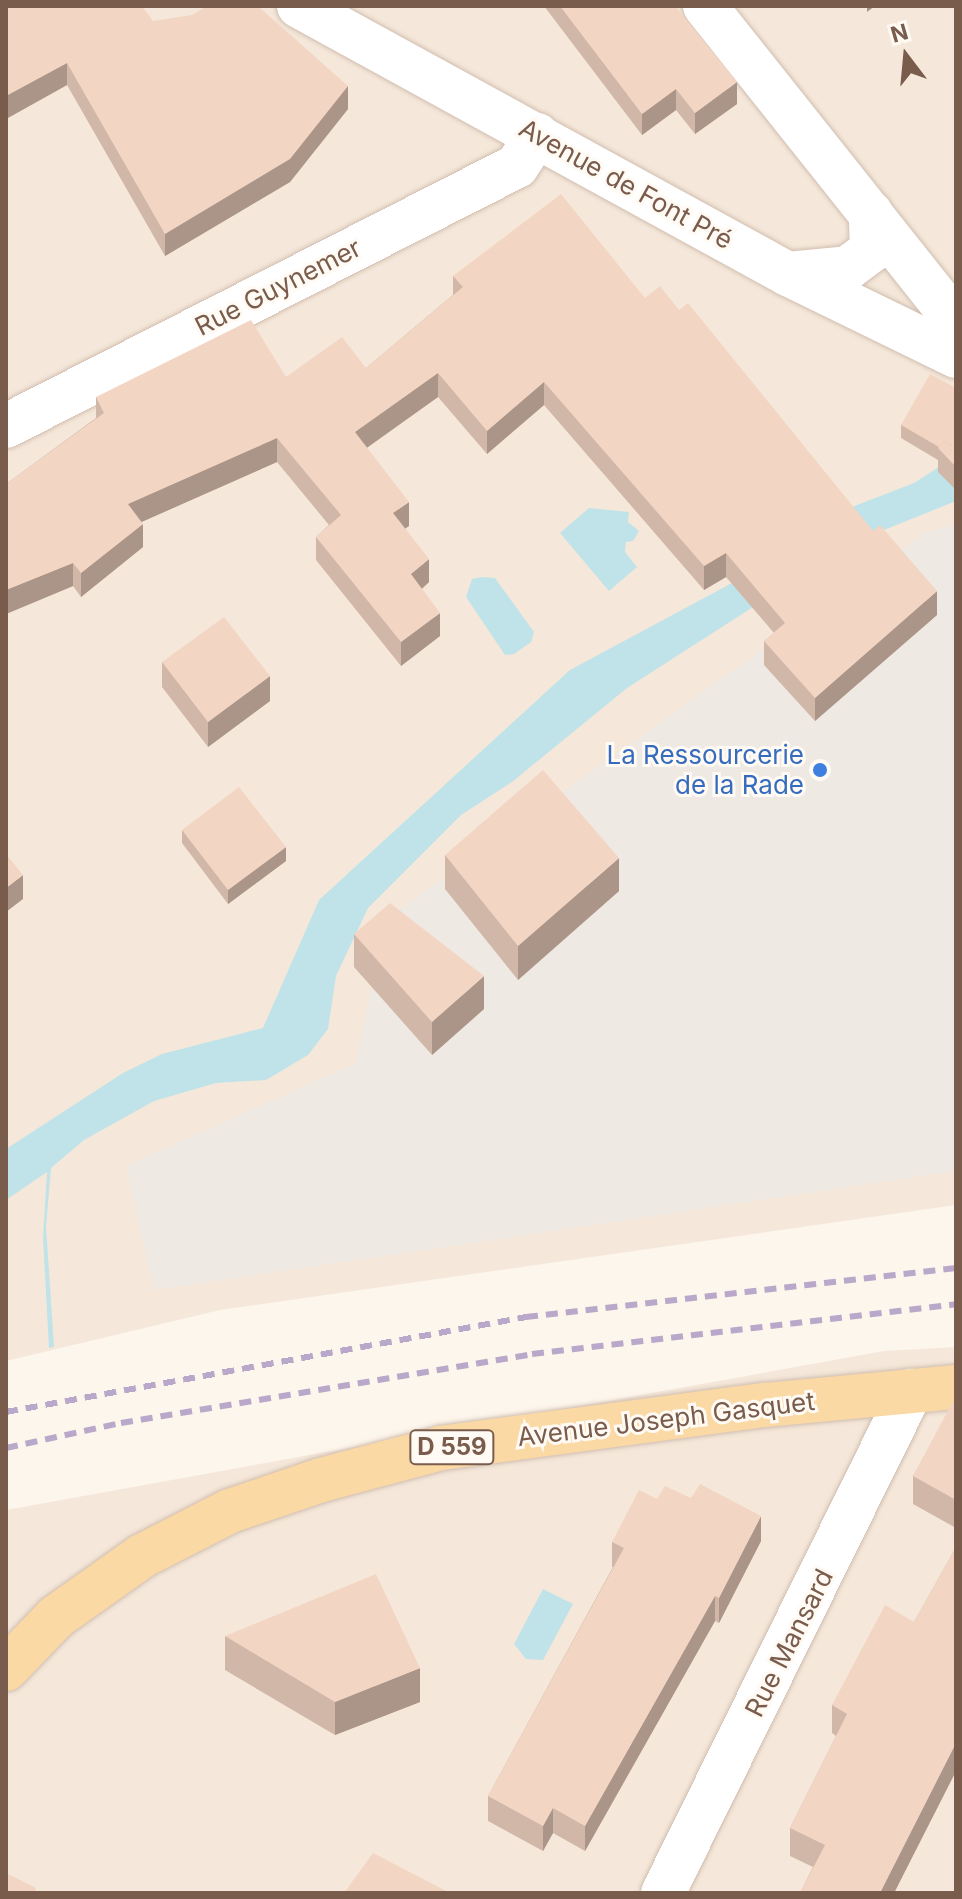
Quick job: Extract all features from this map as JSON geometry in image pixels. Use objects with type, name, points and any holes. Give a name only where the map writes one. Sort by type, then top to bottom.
[{"type":"main road","name":"Avenue Joseph Gasquet","points":[[6,1669],[56,1617],[142,1556],[230,1511],[321,1480],[441,1448],[750,1407],[956,1387]]},
{"type":"street","name":"Avenue de Font Pré","points":[[299,6],[788,274],[956,356]]},
{"type":"street","points":[[705,6],[956,321]]},
{"type":"street","name":"Rue Guynemer","points":[[6,426],[517,166],[537,135]]},
{"type":"street","points":[[788,274],[848,268],[872,250],[871,213]]},
{"type":"street","name":"Rue Mansard","points":[[663,1893],[911,1391]]},
{"type":"shaded area","points":[[6,6],[956,6],[956,1205],[220,1310],[6,1361]]},
{"type":"shaded area","points":[[956,525],[956,1171],[154,1290],[126,1166],[356,1063],[385,920],[926,532]]},
{"type":"shaded area","points":[[956,1347],[956,1893],[6,1893],[6,1510],[884,1351]]},
{"type":"water","points":[[956,456],[956,501],[854,542],[627,688],[512,782],[461,815],[368,908],[336,976],[328,1029],[308,1055],[266,1080],[216,1083],[154,1101],[84,1140],[51,1168],[46,1227],[54,1347],[49,1348],[43,1237],[47,1172],[6,1200],[6,1149],[123,1073],[162,1054],[263,1028],[319,900],[570,670],[732,583],[839,512],[914,483]]},
{"type":"water","points":[[589,508],[629,512],[628,522],[639,531],[633,541],[626,542],[625,552],[637,567],[609,591],[560,533]]},
{"type":"water","points":[[495,578],[534,632],[531,642],[514,654],[505,655],[466,597],[472,579]]},
{"type":"water","points":[[543,1589],[573,1604],[543,1660],[526,1659],[514,1644]]},
{"type":"building","points":[[6,6],[142,6],[153,21],[192,15],[207,6],[258,6],[348,86],[290,159],[165,234],[67,63],[6,96]]},
{"type":"building","points":[[560,6],[675,6],[737,82],[695,113],[676,89],[642,114]]},
{"type":"building","points":[[561,194],[645,298],[660,286],[679,310],[688,303],[873,531],[880,525],[937,591],[815,698],[764,641],[785,623],[726,553],[704,566],[544,382],[487,431],[438,373],[355,432],[409,502],[393,513],[429,559],[411,574],[440,613],[401,642],[316,537],[341,515],[277,438],[128,504],[143,524],[81,573],[73,563],[6,590],[6,484],[104,413],[96,397],[251,320],[286,377],[342,337],[366,368],[463,287],[453,276]]},
{"type":"building","points":[[930,374],[956,388],[956,448],[944,441],[939,447],[901,425]]},
{"type":"building","points":[[944,441],[956,448],[956,467],[938,448]]},
{"type":"building","points":[[224,617],[270,676],[208,722],[162,662]]},
{"type":"building","points":[[543,770],[619,858],[518,946],[445,855]]},
{"type":"building","points":[[239,787],[286,847],[228,890],[182,830]]},
{"type":"building","points":[[6,854],[23,875],[6,888]]},
{"type":"building","points":[[390,903],[484,976],[432,1022],[354,934]]},
{"type":"building","points":[[952,1403],[956,1403],[956,1500],[913,1476]]},
{"type":"building","points":[[700,1484],[761,1516],[719,1598],[715,1596],[585,1826],[553,1808],[543,1826],[488,1796],[624,1548],[612,1542],[639,1490],[657,1499],[665,1486],[691,1498]]},
{"type":"building","points":[[956,1547],[956,1743],[880,1893],[800,1893],[825,1845],[790,1828],[847,1714],[832,1705],[885,1605],[914,1622]]},
{"type":"building","points":[[376,1574],[420,1668],[335,1702],[225,1636]]},
{"type":"building","points":[[373,1853],[450,1893],[344,1893]]},
{"type":"building","points":[[6,1873],[36,1888],[34,1893],[6,1893]]},
{"type":"railway","points":[[6,1412],[526,1317],[956,1268]]},
{"type":"railway","points":[[6,1448],[121,1423],[532,1354],[956,1304]]},
{"type":"place","name":"La Ressourcerie de la Rade","points":[[820,770]]}]
